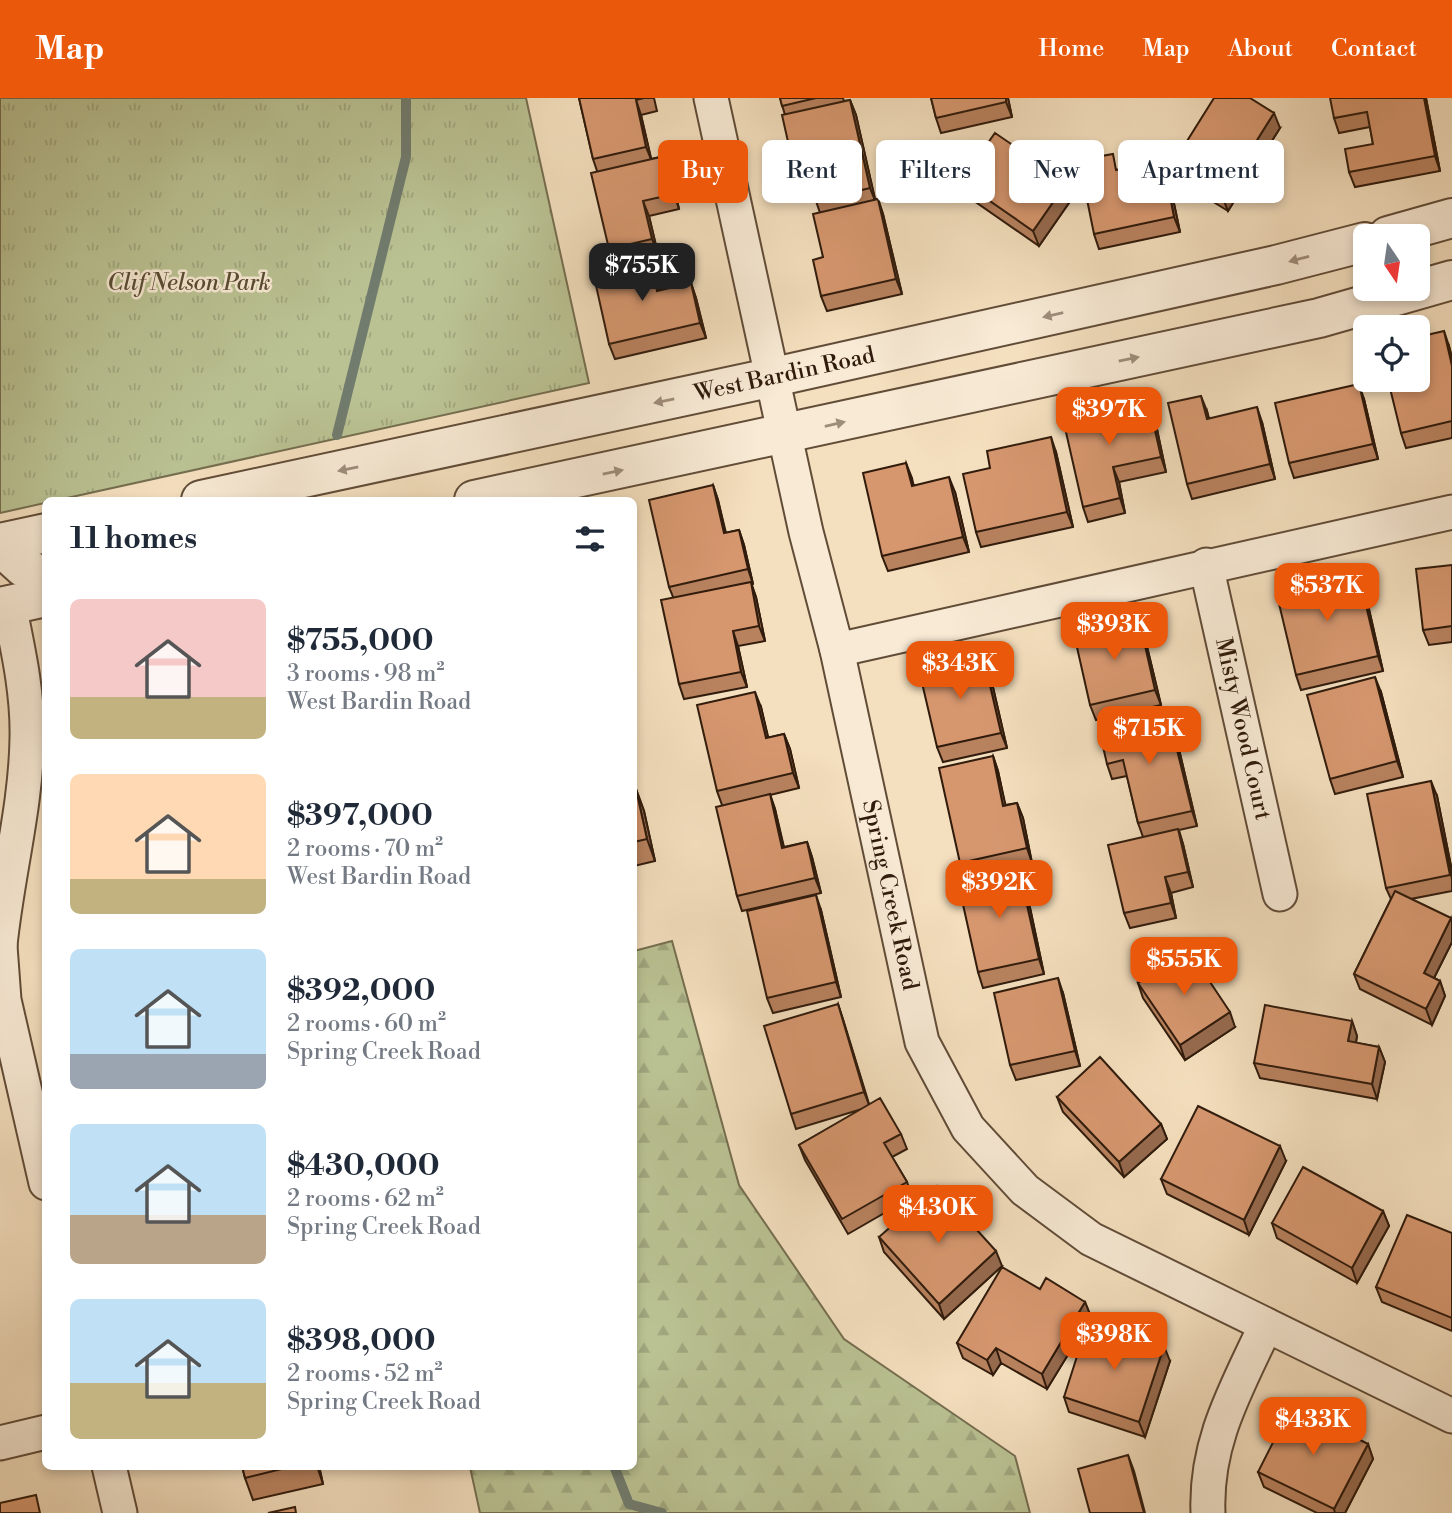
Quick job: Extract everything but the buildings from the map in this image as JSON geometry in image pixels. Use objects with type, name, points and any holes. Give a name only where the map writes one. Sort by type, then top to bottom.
[{"type":"street","name":"Spring Creek Road","points":[[711,98],[787,435],[806,532],[837,650],[922,1042],[968,1128],[1025,1190],[1091,1240],[1452,1416]]},
{"type":"street","points":[[1430,224],[1452,218]]},
{"type":"street","name":"West Bardin Road","points":[[216,497],[774,377],[1262,268],[1353,245]]},
{"type":"street","points":[[488,497],[787,435],[1320,318],[1452,280]]},
{"type":"street","points":[[837,650],[1206,565],[1452,512]]},
{"type":"street","points":[[0,545],[42,534]]},
{"type":"street","points":[[0,545],[23,567],[42,576]]},
{"type":"street","name":"Misty Wood Court","points":[[1206,565],[1280,894]]},
{"type":"street","points":[[42,598],[4,606],[22,668],[27,736],[24,790],[6,882],[0,946],[4,1000],[42,1166]]},
{"type":"street","points":[[1208,1513],[1207,1488],[1218,1428],[1266,1325]]},
{"type":"street","points":[[0,1443],[42,1433]]},
{"type":"street","points":[[110,1470],[120,1513]]},
{"type":"green space","name":"Clif Nelson Park","points":[[0,98],[526,98],[589,383],[72,497],[42,497],[42,504],[0,513]]},
{"type":"green space","points":[[672,941],[739,1185],[844,1339],[1015,1456],[1030,1513],[480,1513],[471,1470],[637,1470],[637,950]]},
{"type":"waterway","points":[[337,435],[406,157],[406,98]]},
{"type":"waterway","points":[[616,1470],[629,1504],[662,1513]]}]
